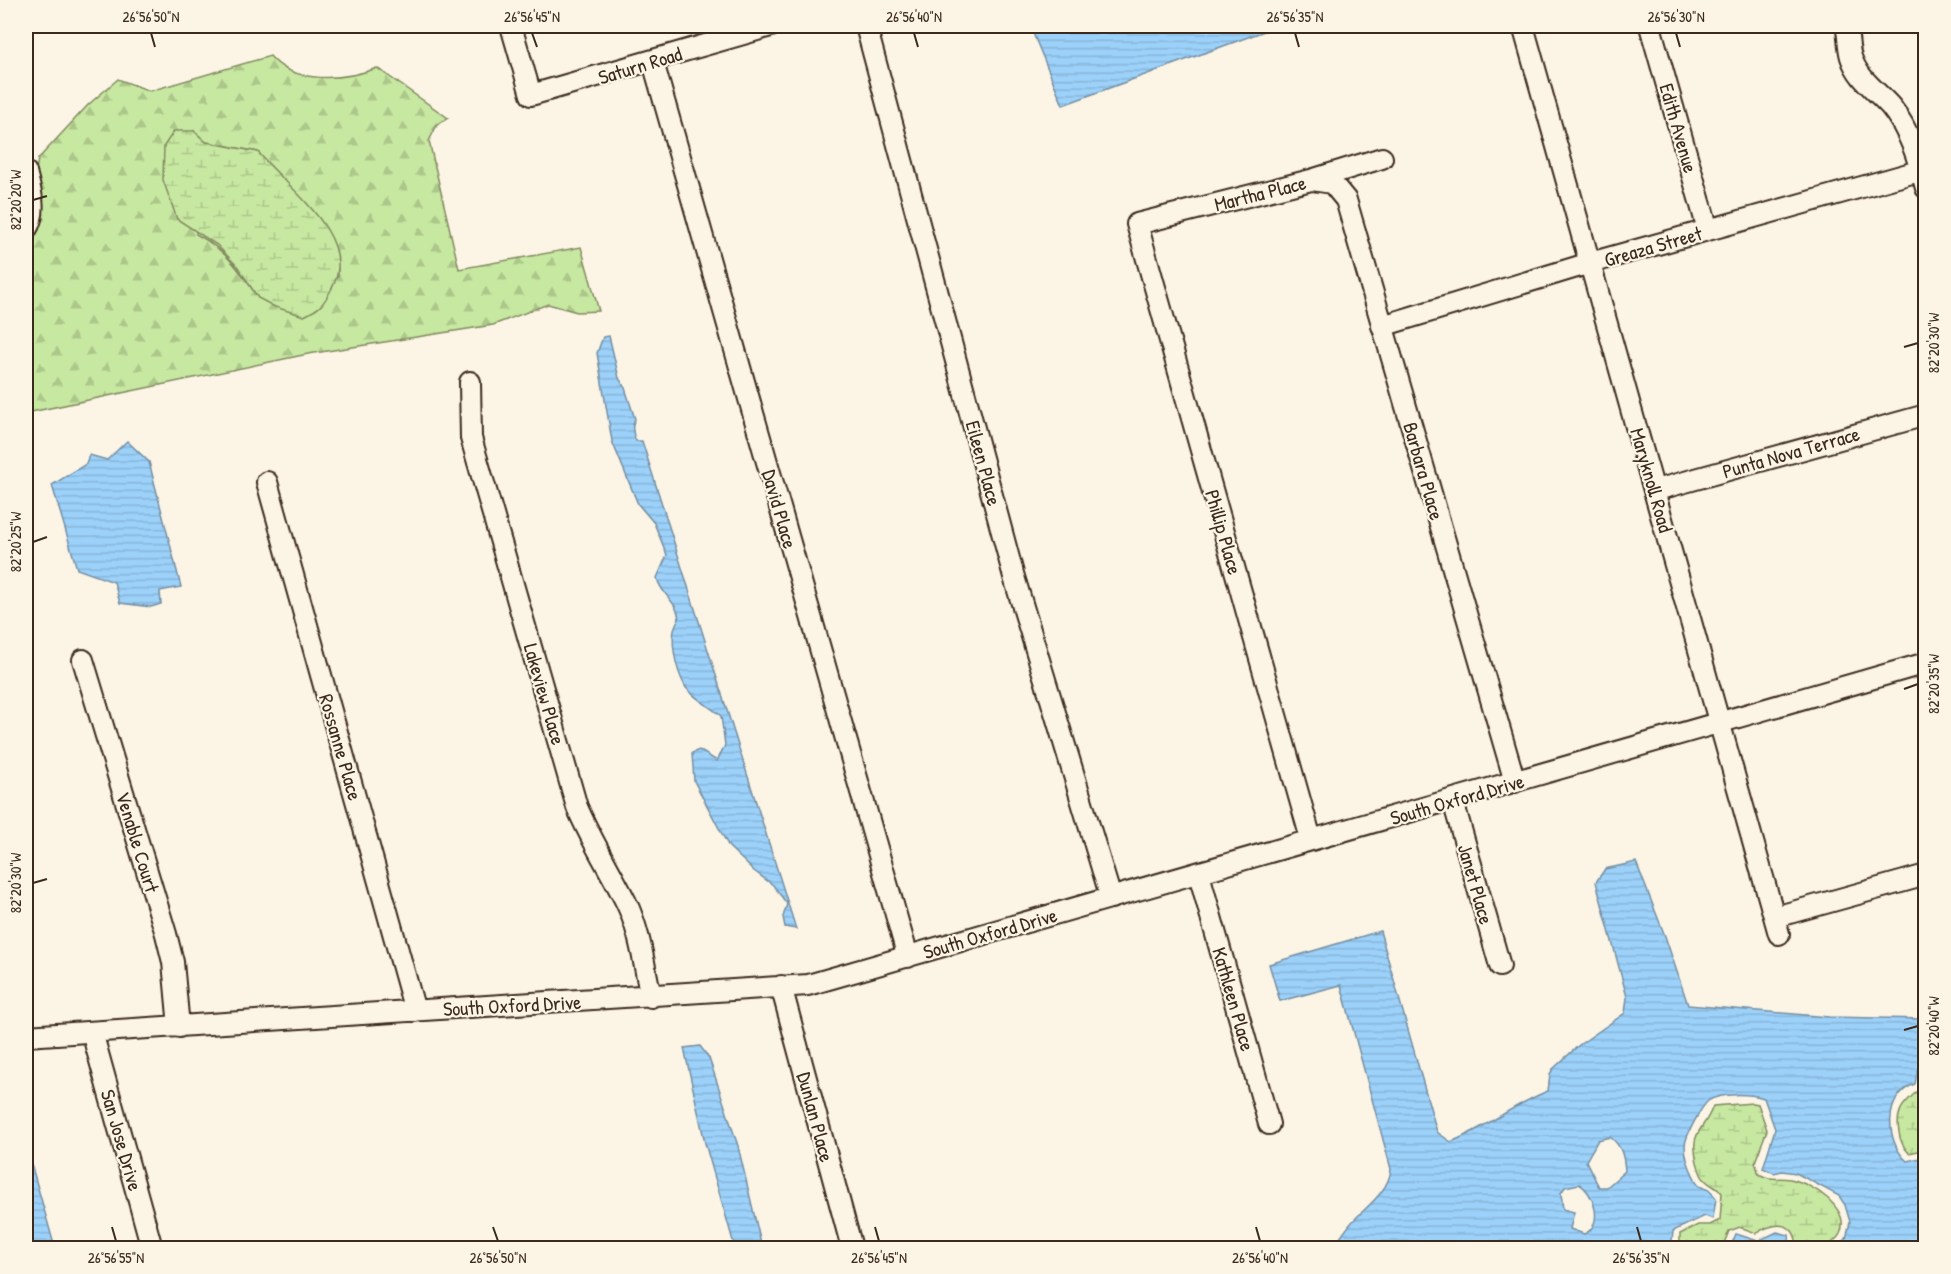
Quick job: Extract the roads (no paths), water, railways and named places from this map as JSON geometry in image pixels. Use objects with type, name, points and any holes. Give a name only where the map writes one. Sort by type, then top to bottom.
[{"type":"street","name":"Saturn Road","points":[[511,26],[538,94],[771,26]]},
{"type":"street","name":"Eileen Place","points":[[866,26],[1014,577],[1111,898]]},
{"type":"street","name":"Maryknoll Road","points":[[1522,26],[1656,490],[1719,724],[1777,926],[1926,875]]},
{"type":"street","name":"Edith Avenue","points":[[1650,26],[1708,230]]},
{"type":"street","points":[[1846,26],[1850,56],[1861,76],[1892,109],[1905,128],[1924,176]]},
{"type":"street","name":"David Place","points":[[652,62],[908,957]]},
{"type":"street","name":"Martha Place","points":[[1137,224],[1311,180],[1382,158]]},
{"type":"street","points":[[26,172],[33,213],[26,230]]},
{"type":"street","name":"Greaza Street","points":[[1382,326],[1708,230],[1924,176]]},
{"type":"street","name":"Barbara Place","points":[[1311,180],[1332,183],[1346,200],[1515,782]]},
{"type":"street","name":"Phillip Place","points":[[1137,224],[1311,839]]},
{"type":"street","name":"Lakeview Place","points":[[470,382],[471,438],[577,807],[589,836],[631,914],[651,997]]},
{"type":"street","name":"Punta Nova Terrace","points":[[1656,490],[1926,415]]},
{"type":"street","name":"Rossanne Place","points":[[267,482],[415,1011]]},
{"type":"street","name":"Venable Court","points":[[83,660],[166,934],[174,972],[179,1027]]},
{"type":"street","name":"South Oxford Drive","points":[[26,1036],[808,985],[1926,663]]},
{"type":"street","name":"Janet Place","points":[[1453,801],[1500,966]]},
{"type":"street","name":"Kathleen Place","points":[[1199,874],[1269,1124]]},
{"type":"street","name":"Dunlan Place","points":[[781,986],[852,1248]]},
{"type":"street","name":"San Jose Drive","points":[[92,1032],[152,1248]]},
{"type":"water","points":[[1030,26],[1278,26],[1063,105]]},
{"type":"water","points":[[609,336],[619,378],[625,388],[635,419],[634,435],[636,441],[642,441],[796,929],[785,927],[783,917],[787,904],[773,885],[754,871],[729,847],[694,781],[692,753],[699,750],[717,761],[725,745],[721,716],[688,690],[679,671],[673,642],[675,625],[679,619],[678,613],[657,578],[667,555],[654,523],[638,504],[612,441],[597,353],[603,337]]},
{"type":"water","points":[[127,441],[149,462],[181,587],[160,591],[161,604],[151,607],[120,603],[114,582],[77,569],[52,485],[86,464],[89,455],[107,460]]},
{"type":"water","points":[[1636,862],[1665,936],[1688,1005],[1829,1017],[1925,1019],[1925,1071],[1918,1069],[1915,1084],[1897,1098],[1893,1108],[1891,1131],[1894,1142],[1907,1161],[1925,1157],[1923,1196],[1925,1248],[1836,1248],[1846,1239],[1850,1222],[1845,1205],[1839,1196],[1796,1173],[1782,1171],[1774,1173],[1763,1168],[1775,1129],[1764,1098],[1736,1095],[1720,1096],[1708,1101],[1694,1122],[1685,1146],[1689,1167],[1696,1181],[1699,1186],[1709,1190],[1716,1198],[1713,1219],[1705,1216],[1673,1231],[1672,1242],[1664,1248],[1333,1248],[1350,1225],[1383,1190],[1391,1169],[1341,985],[1280,1001],[1269,964],[1380,931],[1437,1132],[1451,1142],[1523,1102],[1548,1091],[1550,1074],[1553,1069],[1579,1045],[1625,1013],[1627,997],[1596,882],[1605,869]],"holes":[[[1610,1137],[1622,1152],[1625,1171],[1607,1187],[1599,1187],[1586,1161],[1598,1140]],[[1579,1184],[1589,1194],[1595,1209],[1594,1224],[1584,1234],[1570,1229],[1574,1212],[1563,1209],[1561,1193],[1565,1187]]]},
{"type":"water","points":[[700,1046],[709,1058],[738,1146],[762,1248],[735,1248],[705,1143],[684,1048]]},
{"type":"water","points":[[26,1146],[55,1248],[26,1248]]},
{"type":"water","points":[[1777,1232],[1789,1235],[1790,1248],[1730,1248],[1736,1234],[1758,1241]]}]
